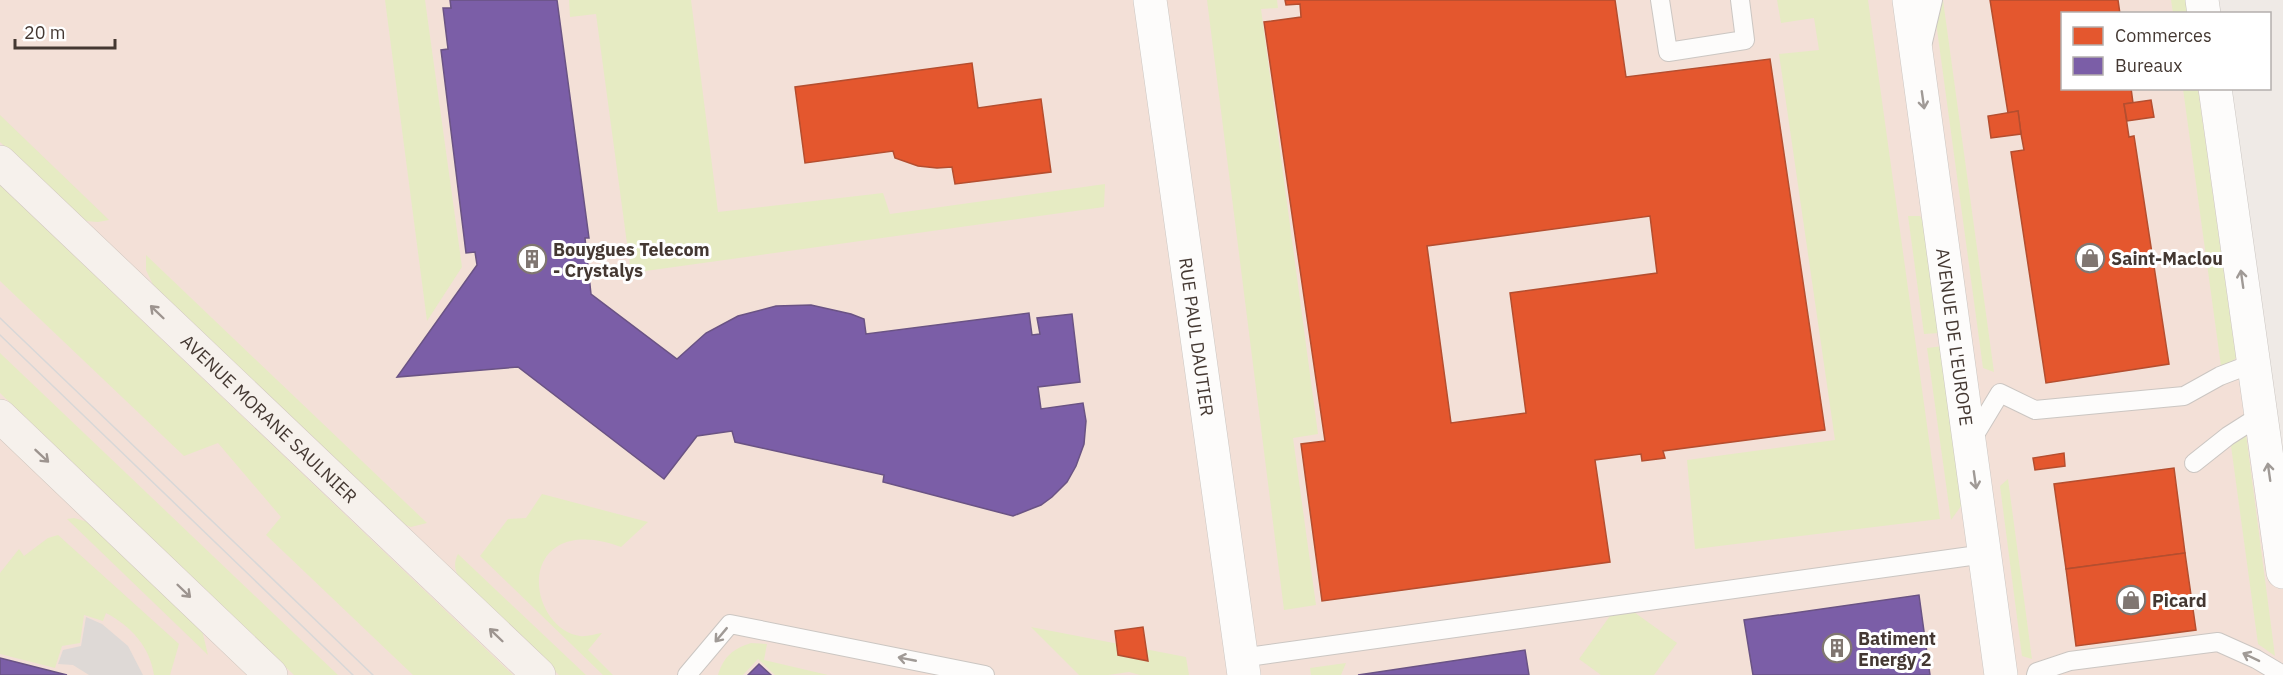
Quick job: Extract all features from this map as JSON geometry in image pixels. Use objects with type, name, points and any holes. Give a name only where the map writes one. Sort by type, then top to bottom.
[{"type":"main road","name":"AVENUE MORANE SAULNIER","points":[[0,162],[538,675]]},
{"type":"main road","points":[[0,416],[271,675]]},
{"type":"street","name":"RUE PAUL DAUTIER","points":[[1150,0],[1243,666]]},
{"type":"street","name":"AVENUE DE L'EUROPE","points":[[1909,0],[2001,675]]},
{"type":"street","points":[[2215,90],[2283,572]]},
{"type":"lane","points":[[1660,0],[1668,52],[1745,40],[1740,0]]},
{"type":"lane","points":[[1918,63],[1933,0]]},
{"type":"lane","points":[[1970,443],[2000,393],[2035,410],[2184,396],[2220,376],[2254,363]]},
{"type":"lane","points":[[2194,463],[2228,436],[2261,415]]},
{"type":"lane","points":[[1243,666],[1985,554]]},
{"type":"lane","points":[[687,675],[730,624],[985,675]]},
{"type":"lane","points":[[2036,675],[2037,672],[2070,661],[2218,642],[2256,659],[2283,675]]},
{"type":"shaded area","points":[[0,0],[2213,0],[2214,12],[2061,12],[2061,90],[2223,90],[2283,589],[2283,675],[0,675]]},
{"type":"shaded area","points":[[86,617],[102,624],[128,646],[143,675],[89,675],[73,665],[58,664],[63,650],[81,646]]},
{"type":"green space","points":[[385,0],[425,0],[462,267],[427,321]]},
{"type":"green space","points":[[569,0],[691,0],[718,212],[883,193],[890,214],[1105,184],[1104,207],[631,273],[596,14],[570,17]]},
{"type":"green space","points":[[1207,0],[1277,0],[1278,8],[1261,9],[1318,434],[1293,438],[1316,605],[1284,610]]},
{"type":"green space","points":[[1777,0],[1868,0],[1940,519],[1695,549],[1687,460],[1835,440],[1779,54],[1819,50],[1814,18],[1781,23]]},
{"type":"green space","points":[[1933,0],[1943,0],[1994,372],[1983,368]]},
{"type":"green space","points":[[2171,0],[2186,0],[2188,12],[2173,12]]},
{"type":"green space","points":[[2183,90],[2198,90],[2236,358],[2229,364],[2221,366]]},
{"type":"green space","points":[[0,115],[109,220],[85,221],[0,142]]},
{"type":"green space","points":[[0,185],[513,675],[413,675],[266,535],[281,517],[218,443],[184,456],[0,281]]},
{"type":"green space","points":[[1908,216],[1920,216],[1927,229],[1939,333],[1924,334]]},
{"type":"green space","points":[[146,255],[427,523],[411,527],[403,524],[155,289],[146,270]]},
{"type":"green space","points":[[1943,346],[1964,502],[1951,520],[1927,348]]},
{"type":"green space","points":[[0,353],[338,675],[294,675],[0,393]]},
{"type":"green space","points":[[2246,434],[2275,656],[2258,644],[2231,446]]},
{"type":"green space","points":[[2008,479],[2032,659],[2022,656],[2000,486]]},
{"type":"green space","points":[[542,494],[648,522],[621,547],[590,540],[573,541],[558,546],[547,556],[541,568],[539,582],[546,610],[566,631],[580,636],[602,633],[588,650],[613,675],[603,675],[480,556],[508,519],[526,518]]},
{"type":"green space","points":[[74,518],[88,522],[202,630],[208,655],[67,519]]},
{"type":"green space","points":[[58,535],[179,644],[170,675],[154,675],[148,655],[138,638],[106,613],[103,621],[84,615],[80,643],[62,646],[55,668],[0,654],[0,573],[19,549],[24,556],[48,538]]},
{"type":"green space","points":[[458,554],[586,675],[559,675],[463,583],[456,570],[455,562]]},
{"type":"green space","points":[[1620,602],[1677,643],[1654,675],[1601,675],[1579,659]]},
{"type":"green space","points":[[1031,627],[1186,657],[1189,675],[1140,675],[1129,672],[1079,675]]},
{"type":"green space","points":[[751,643],[767,644],[764,660],[828,675],[775,675],[758,659],[743,675],[718,675],[730,654]]},
{"type":"green space","points":[[1346,663],[1341,675],[1311,675],[1310,668]]},
{"type":"building: Commerces","points":[[1285,0],[1615,0],[1626,77],[1770,59],[1825,430],[1663,451],[1665,458],[1642,461],[1641,454],[1595,460],[1610,562],[1322,601],[1301,444],[1325,441],[1264,22],[1301,17],[1300,4],[1286,5]],"holes":[[[1650,216],[1657,273],[1510,293],[1526,413],[1451,423],[1427,246]]]},
{"type":"building: Commerces","name":"Saint-Maclou","points":[[1990,0],[2118,0],[2120,12],[2061,12],[2061,90],[2131,90],[2133,103],[2124,104],[2129,137],[2134,136],[2169,364],[2046,383],[2011,152],[2024,150],[2018,111],[2008,113]]},
{"type":"building: Commerces","points":[[972,63],[978,108],[1041,99],[1051,172],[955,184],[952,167],[918,166],[895,158],[893,151],[805,163],[795,87]]},
{"type":"building: Commerces","points":[[2151,100],[2154,117],[2127,121],[2124,104]]},
{"type":"building: Commerces","points":[[2018,111],[2021,134],[1991,138],[1988,116]]},
{"type":"building: Commerces","points":[[2064,453],[2065,466],[2035,470],[2033,458]]},
{"type":"building: Commerces","points":[[2174,468],[2185,553],[2066,569],[2054,484]]},
{"type":"building: Commerces","name":"Picard","points":[[2185,553],[2196,630],[2076,646],[2066,569]]},
{"type":"building: Commerces","points":[[1143,627],[1148,661],[1118,655],[1115,631]]},
{"type":"building: Bureaux","name":"Bouygues Telecom - Crystalys","points":[[450,0],[557,0],[589,238],[585,238],[591,294],[677,359],[706,333],[738,316],[776,306],[811,305],[851,314],[864,319],[866,334],[1029,313],[1032,335],[1040,334],[1037,318],[1072,314],[1080,382],[1038,387],[1041,409],[1083,403],[1086,421],[1084,444],[1067,482],[1041,505],[1013,516],[883,482],[884,475],[735,442],[732,431],[697,436],[664,479],[518,367],[397,377],[477,265],[475,252],[466,253],[441,50],[448,49],[443,8],[451,8]]},
{"type":"building: Bureaux","name":"Batiment Energy 2","points":[[1919,595],[1930,675],[1753,675],[1744,620]]},
{"type":"building: Bureaux","points":[[1525,650],[1529,675],[1358,675]]},
{"type":"building: Bureaux","points":[[0,658],[67,675],[0,675]]},
{"type":"building: Bureaux","points":[[759,664],[771,675],[748,675]]},
{"type":"tram line","points":[[0,318],[373,675]]},
{"type":"tram line","points":[[0,335],[353,675]]},
{"type":"place","name":"Saint-Maclou","points":[[2090,258]]},
{"type":"place","name":"Bouygues Telecom - Crystalys","points":[[532,259]]},
{"type":"place","name":"Picard","points":[[2131,600]]},
{"type":"place","name":"Batiment Energy 2","points":[[1837,648]]}]
